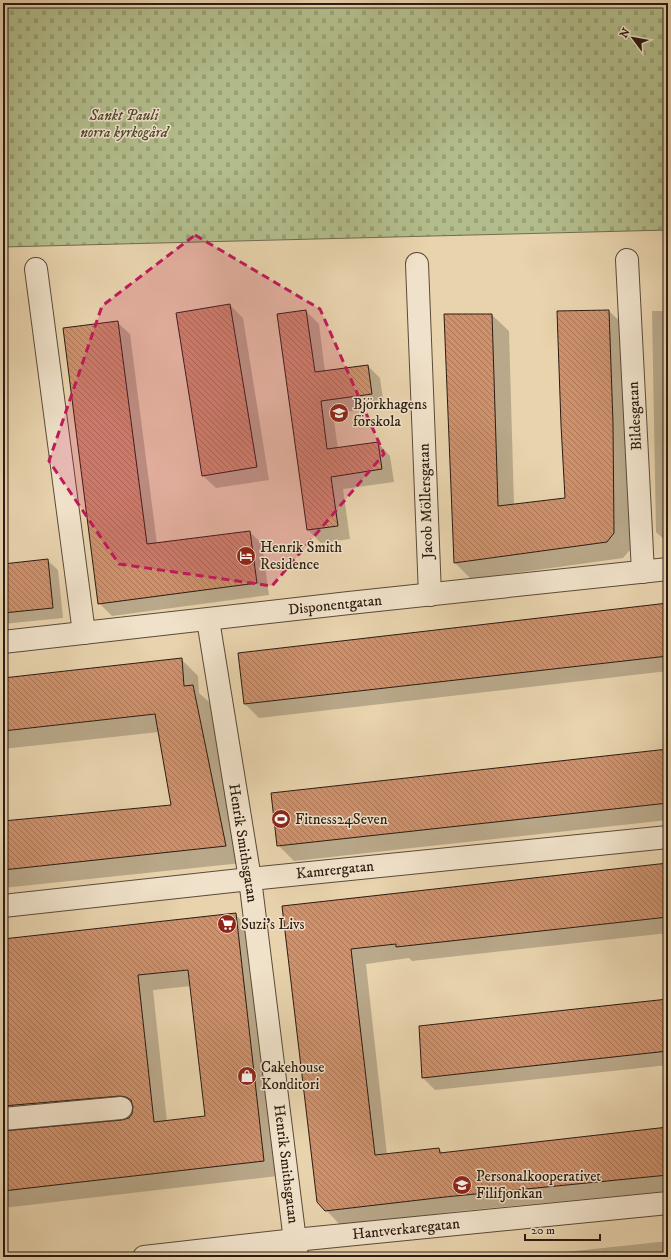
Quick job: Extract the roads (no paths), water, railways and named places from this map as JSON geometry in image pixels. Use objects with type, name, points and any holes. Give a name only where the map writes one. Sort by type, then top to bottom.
[{"type":"street","name":"Bildesgatan","points":[[627,260],[644,572]]},
{"type":"street","name":"Jacob Möllersgatan","points":[[417,264],[430,594]]},
{"type":"street","points":[[36,269],[84,633]]},
{"type":"street","name":"Disponentgatan","points":[[3,642],[668,569]]},
{"type":"street","name":"Henrik Smithsgatan","points":[[208,620],[250,879],[296,1248]]},
{"type":"street","name":"Kamrergatan","points":[[3,906],[250,879],[668,837]]},
{"type":"street","points":[[3,1119],[121,1108]]},
{"type":"street","name":"Hantverkaregatan","points":[[144,1257],[296,1248],[668,1202]]},
{"type":"place","name":"Björkhagens förskola","points":[[339,413]]},
{"type":"place","name":"Henrik Smith Residence","points":[[246,556]]},
{"type":"place","name":"Fitness24Seven","points":[[281,819]]},
{"type":"place","name":"Suzi's Livs","points":[[227,924]]},
{"type":"place","name":"Cakehouse Konditori","points":[[247,1076]]},
{"type":"place","name":"Personalkooperativet Filifjonkan","points":[[462,1185]]},
{"type":"park label","name":"Sankt Pauli norra kyrkogård","points":[[124,124]]}]
